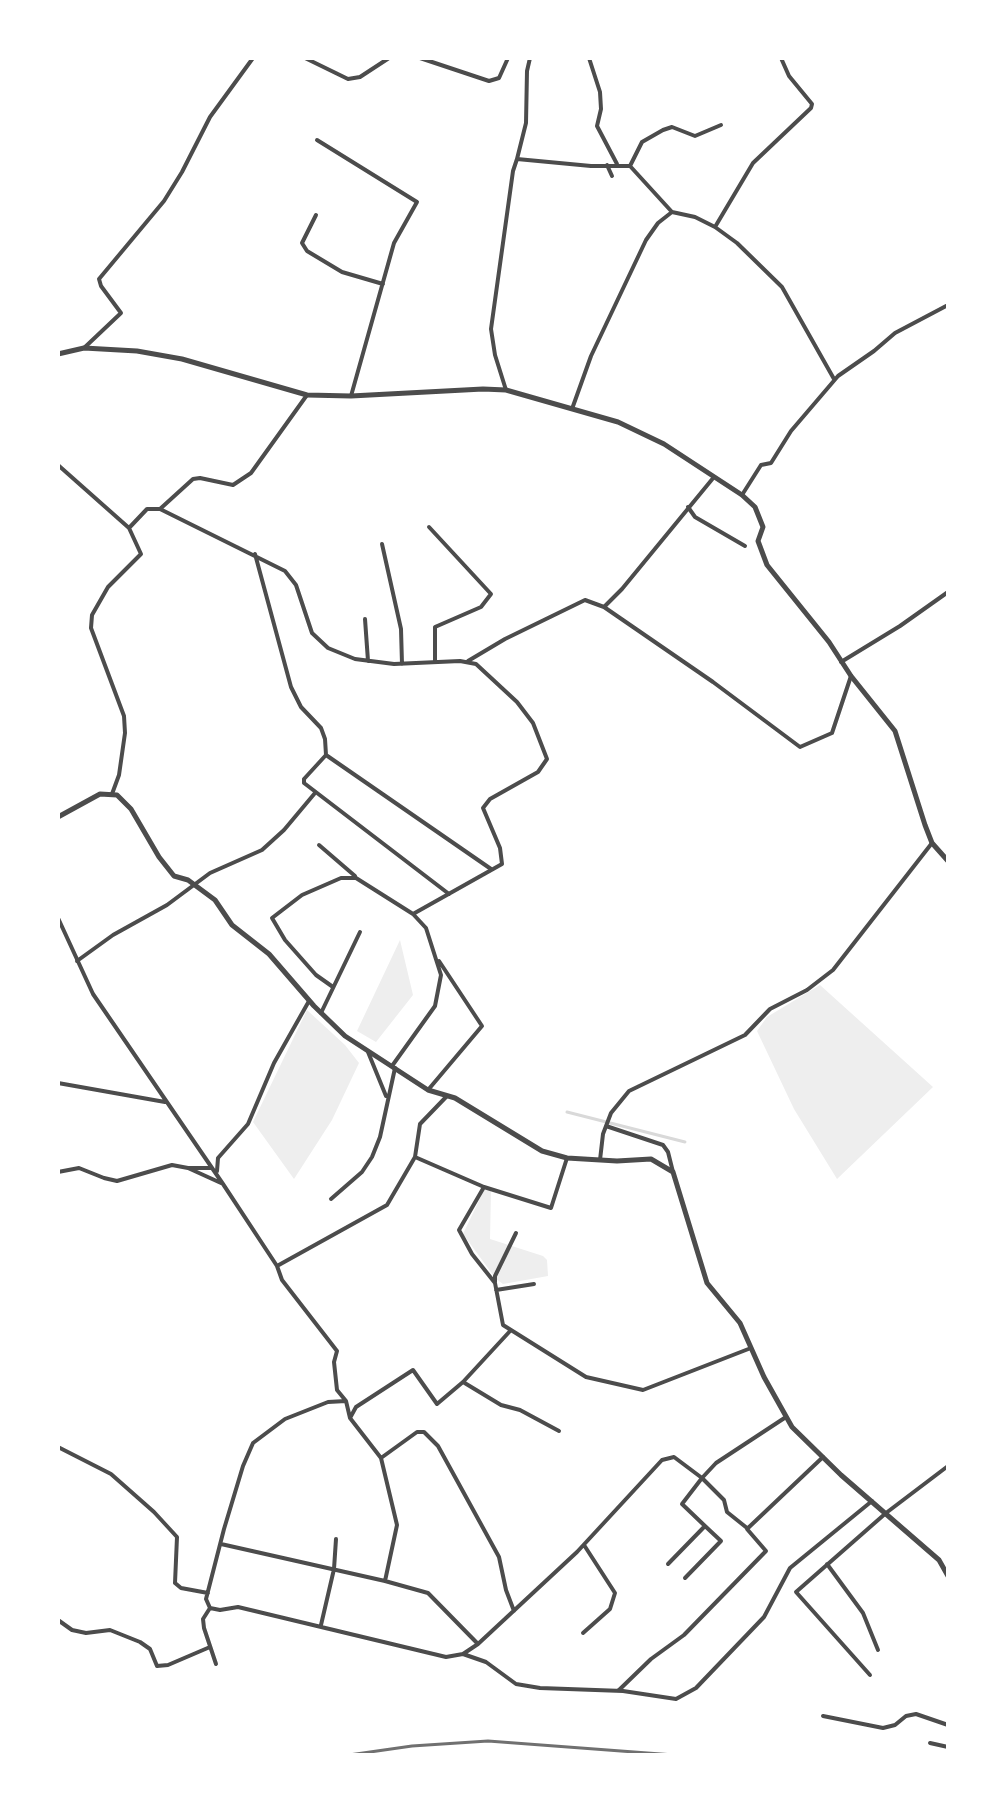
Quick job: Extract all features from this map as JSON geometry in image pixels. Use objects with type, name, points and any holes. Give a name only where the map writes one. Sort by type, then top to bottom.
[{"type":"street","points":[[84,348],[121,313],[99,279],[164,201],[210,117],[253,58]]},
{"type":"street","points":[[305,58],[348,79],[360,77],[389,58]]},
{"type":"street","points":[[420,58],[489,81],[499,78],[508,58]]},
{"type":"street","points":[[506,390],[491,329],[513,171],[526,123],[530,58]]},
{"type":"street","points":[[589,58],[600,92],[601,109],[597,126],[617,164]]},
{"type":"street","points":[[715,227],[753,163],[811,108],[812,104],[789,76],[781,58]]},
{"type":"street","points":[[630,166],[642,142],[663,130],[672,127],[695,136],[721,125]]},
{"type":"street","points":[[317,140],[417,202],[394,243],[351,396]]},
{"type":"street","points":[[517,159],[591,166],[630,166],[672,212],[695,217],[715,227],[737,243],[782,287],[834,379]]},
{"type":"street","points":[[607,165],[612,176]]},
{"type":"street","points":[[572,409],[591,356],[646,240],[658,223],[672,212]]},
{"type":"street","points":[[316,215],[302,243],[307,251],[342,272],[383,284]]},
{"type":"street","points":[[742,495],[761,465],[771,463],[791,431],[834,379],[895,333],[948,305]]},
{"type":"street","points":[[58,354],[84,348],[137,351],[182,359],[307,395],[506,390],[618,422],[664,444],[742,495],[758,513],[763,527],[758,541],[767,565],[895,731],[932,843],[948,861]]},
{"type":"street","points":[[160,509],[193,479],[233,485],[251,473],[307,395]]},
{"type":"street","points":[[58,465],[129,528],[141,554],[108,587],[92,615],[91,628],[124,716],[121,761],[111,795]]},
{"type":"street","points":[[604,607],[714,477]]},
{"type":"street","points":[[688,507],[695,517],[745,546]]},
{"type":"street","points":[[129,528],[147,509],[160,509],[255,554],[285,571],[296,585],[312,633],[328,648],[368,661],[476,664],[517,702],[533,723],[547,759],[538,772],[490,799],[483,808],[500,848],[502,864],[413,914]]},
{"type":"street","points":[[429,527],[491,594],[481,607],[435,627],[435,662]]},
{"type":"street","points":[[382,544],[401,629],[402,664]]},
{"type":"street","points":[[255,554],[291,687],[301,707],[323,732],[326,755],[492,870]]},
{"type":"street","points":[[841,662],[948,592]]},
{"type":"street","points":[[466,662],[585,600],[604,607],[800,747],[832,733],[851,676]]},
{"type":"street","points":[[365,619],[368,661]]},
{"type":"street","points":[[326,755],[303,780],[315,793],[449,894]]},
{"type":"street","points":[[77,961],[113,935],[167,905],[192,883],[262,850],[284,830],[315,793]]},
{"type":"street","points":[[58,817],[100,794],[117,795],[131,809],[174,876],[192,883],[215,900],[232,925],[269,954],[309,1001],[345,1036],[428,1090],[455,1098],[542,1151],[567,1158],[651,1159],[673,1172]]},
{"type":"street","points":[[600,1160],[606,1126],[629,1091],[745,1035],[770,1009],[807,990],[833,970],[932,843]]},
{"type":"street","points":[[319,845],[356,878],[413,914],[426,928],[441,975],[435,1006],[394,1067],[380,1137],[372,1157],[362,1172],[331,1199]]},
{"type":"street","points":[[333,987],[316,975],[285,940],[272,918],[302,895],[341,878],[356,878]]},
{"type":"street","points":[[58,918],[93,994],[223,1184],[277,1266],[282,1280],[337,1351],[334,1362],[337,1390],[346,1401],[350,1418],[381,1458],[397,1525],[385,1581]]},
{"type":"street","points":[[321,1013],[360,932]]},
{"type":"street","points":[[428,1090],[482,1026],[434,954]]},
{"type":"street","points":[[223,1184],[215,1169],[218,1158],[248,1124],[274,1063],[309,1001]]},
{"type":"street","points":[[367,1050],[387,1098]]},
{"type":"street","points":[[58,1083],[165,1102]]},
{"type":"street","points":[[277,1266],[387,1205],[415,1157],[420,1124],[447,1096]]},
{"type":"street","points":[[606,1126],[663,1145],[668,1152],[707,1283],[740,1323],[792,1427],[939,1560],[948,1576]]},
{"type":"street","points":[[415,1157],[484,1187],[551,1208],[567,1158]]},
{"type":"street","points":[[58,1172],[79,1168],[117,1181],[172,1165],[211,1168]]},
{"type":"street","points":[[188,1168],[223,1184]]},
{"type":"street","points":[[484,1187],[459,1230],[472,1254],[495,1283]]},
{"type":"street","points":[[516,1233],[495,1276],[503,1325],[586,1377],[643,1390],[751,1348]]},
{"type":"street","points":[[496,1290],[534,1284]]},
{"type":"street","points":[[350,1418],[356,1407],[413,1370],[437,1404],[463,1382],[511,1330]]},
{"type":"street","points":[[463,1382],[501,1405],[520,1410],[559,1431]]},
{"type":"street","points":[[346,1401],[328,1402],[285,1419],[253,1443],[243,1466],[208,1593],[210,1608],[238,1607],[446,1657],[463,1654],[478,1644],[584,1545],[662,1460],[674,1457],[724,1500],[727,1512],[766,1551],[684,1635],[651,1659],[618,1691]]},
{"type":"street","points":[[685,1578],[721,1541],[682,1504],[716,1463],[786,1417]]},
{"type":"street","points":[[381,1458],[417,1432],[424,1432],[438,1446],[499,1557],[514,1611]]},
{"type":"street","points":[[58,1447],[111,1474],[154,1512],[177,1537],[175,1583],[181,1588],[208,1593]]},
{"type":"street","points":[[747,1529],[823,1457]]},
{"type":"street","points":[[870,1675],[796,1592],[886,1513],[948,1466]]},
{"type":"street","points":[[463,1654],[486,1662],[516,1684],[618,1691],[676,1699],[696,1688],[764,1617],[790,1568],[872,1501]]},
{"type":"street","points":[[668,1564],[705,1526]]},
{"type":"street","points":[[321,1625],[334,1569],[336,1539]]},
{"type":"street","points":[[221,1544],[428,1593],[478,1644]]},
{"type":"street","points":[[583,1633],[610,1609],[615,1593],[584,1545]]},
{"type":"street","points":[[827,1564],[863,1613],[878,1650]]},
{"type":"street","points":[[210,1608],[203,1619],[216,1664]]},
{"type":"street","points":[[58,1620],[72,1630],[86,1633],[110,1630],[131,1638],[150,1649],[157,1666],[168,1665],[210,1647]]},
{"type":"street","points":[[823,1716],[883,1728],[916,1714],[948,1725]]},
{"type":"street","points":[[930,1743],[948,1747]]},
{"type":"shaded area","points":[[400,940],[413,995],[376,1042],[357,1031]]},
{"type":"shaded area","points":[[820,985],[933,1087],[837,1179],[794,1109],[757,1031],[767,1017]]},
{"type":"shaded area","points":[[307,1010],[345,1045],[359,1063],[332,1120],[294,1179],[253,1122]]},
{"type":"shaded area","points":[[485,1188],[491,1191],[490,1239],[543,1256],[547,1260],[548,1276],[503,1284],[463,1234]]},
{"type":"waterway","points":[[567,1112],[685,1142]]},
{"type":"railway","points":[[349,1755],[412,1746],[488,1741],[674,1755]]},
{"type":"railway","points":[[452,1755],[485,1755]]}]
